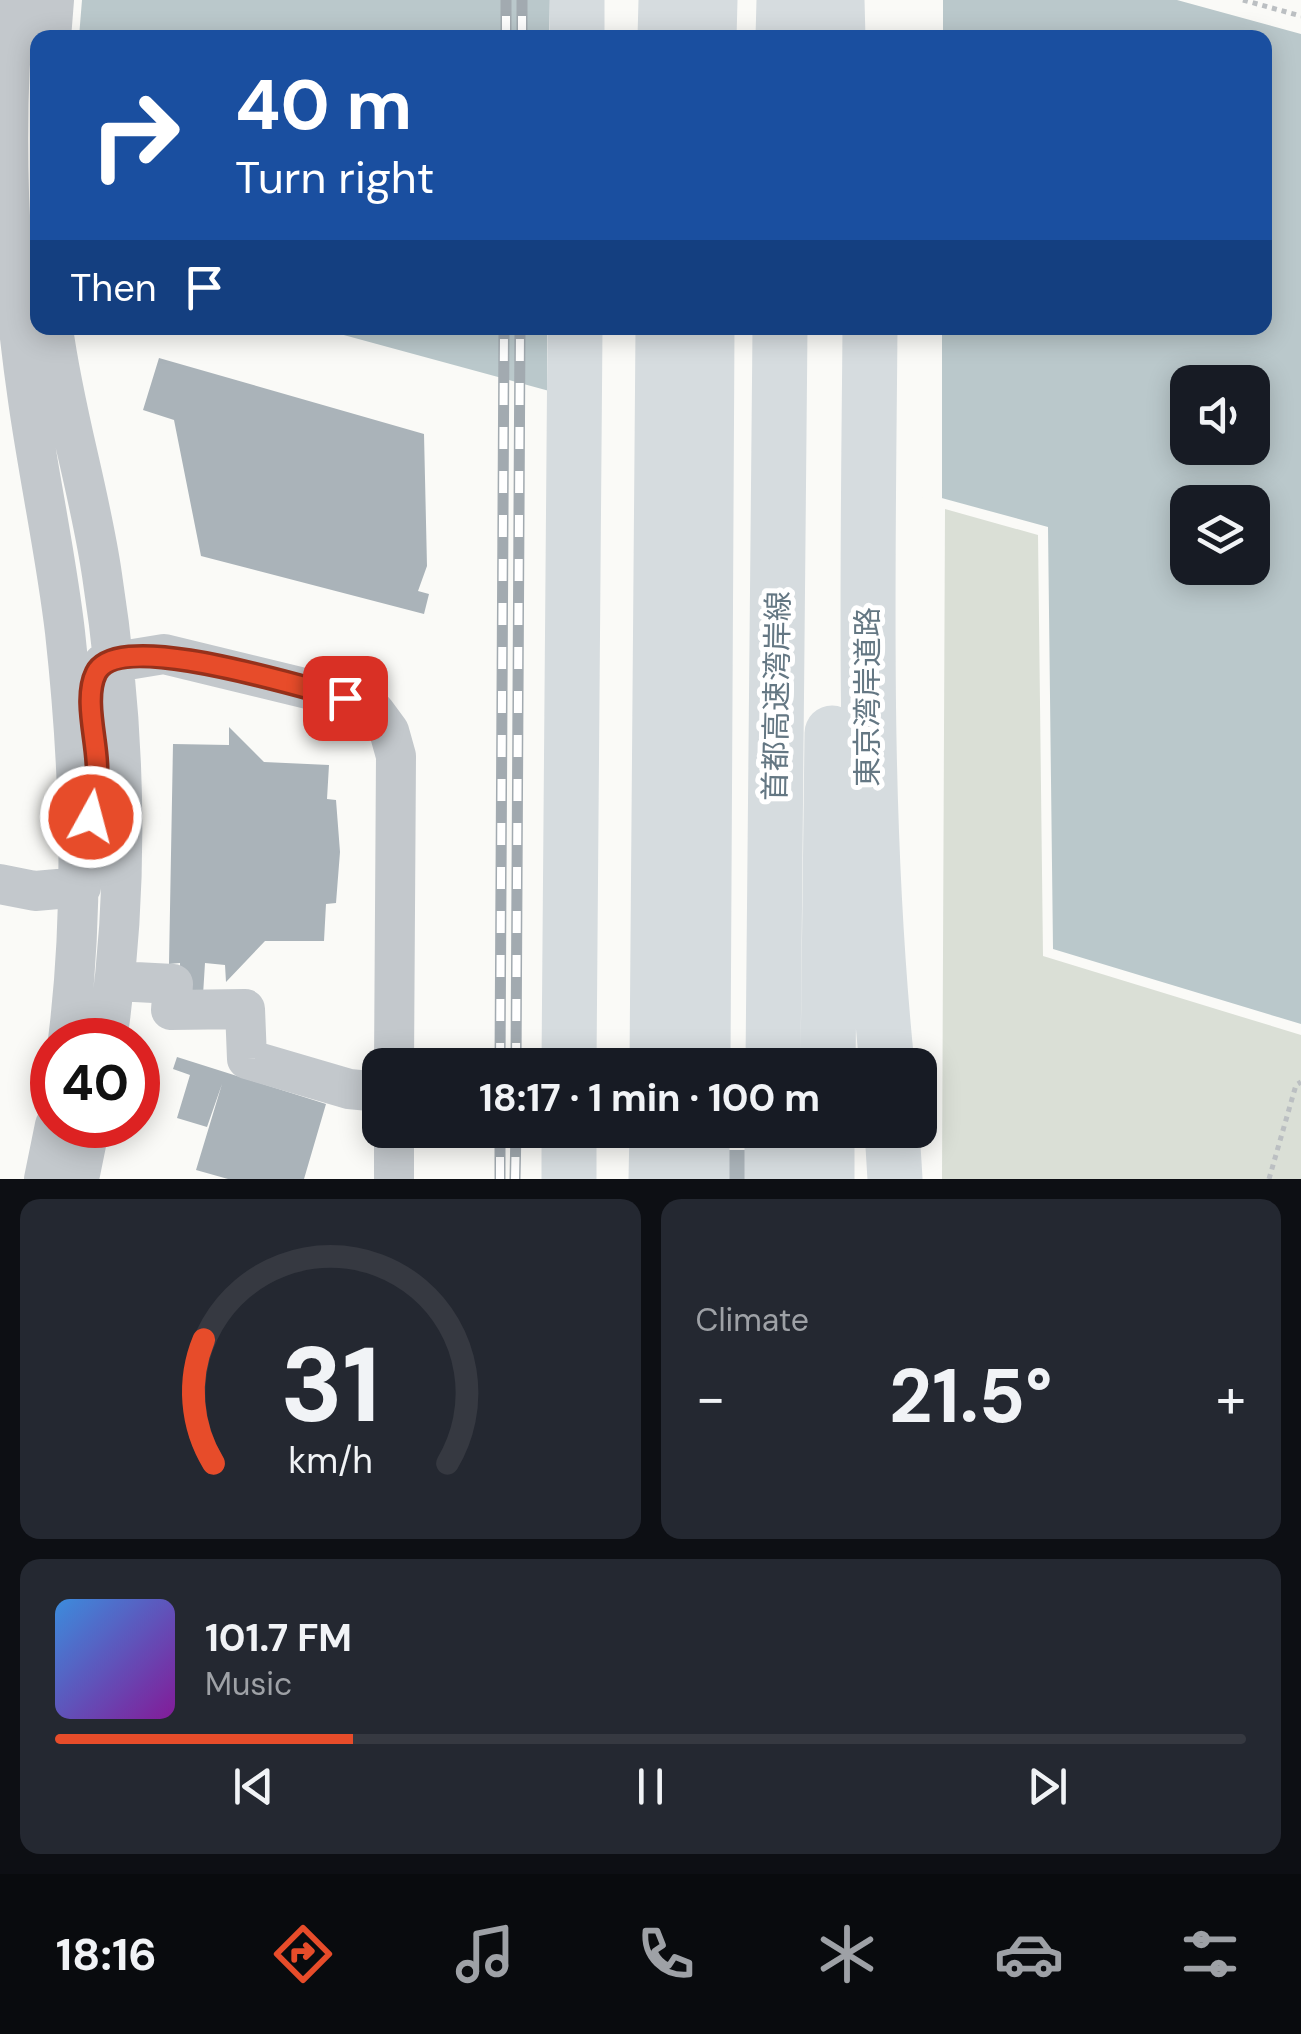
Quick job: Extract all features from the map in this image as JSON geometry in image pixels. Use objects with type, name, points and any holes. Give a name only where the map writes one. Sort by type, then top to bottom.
[{"type":"highway","points":[[577,30],[578,0]]},
{"type":"highway","points":[[666,0],[666,30]]},
{"type":"highway","points":[[709,30],[710,0]]},
{"type":"highway","points":[[783,30],[784,0]]},
{"type":"highway","points":[[837,0],[838,30]]},
{"type":"highway","points":[[872,30],[873,0]]},
{"type":"highway","points":[[569,1048],[575,335]]},
{"type":"highway","points":[[657,1048],[663,335]]},
{"type":"highway","points":[[702,1048],[708,335]]},
{"type":"highway","name":"首都高速湾岸線","points":[[773,1048],[780,335]]},
{"type":"highway","points":[[828,1048],[841,335]]},
{"type":"highway","name":"東京湾岸道路","points":[[870,335],[868,634],[875,945],[885,1048]]},
{"type":"highway","points":[[568,1179],[569,1148]]},
{"type":"highway","points":[[656,1179],[657,1148]]},
{"type":"highway","points":[[702,1148],[702,1179]]},
{"type":"highway","points":[[893,1148],[895,1179]]},
{"type":"street","points":[[15,0],[7,150],[10,234],[30,328]]},
{"type":"street","points":[[52,30],[54,0]]},
{"type":"street","points":[[32,335],[45,398],[102,573],[112,660],[124,876],[110,1018]]},
{"type":"street","points":[[53,335],[45,398],[76,753],[80,887]]},
{"type":"street","points":[[70,1018],[80,887],[97,774],[92,687],[96,673],[112,660],[164,654],[345,698],[374,712],[389,731],[396,756],[394,1048]]},
{"type":"street","points":[[810,1048],[830,790]]},
{"type":"street","points":[[0,884],[34,891],[80,887]]},
{"type":"street","points":[[116,981],[172,984],[171,1010],[245,1009],[246,1060],[362,1090]]},
{"type":"street","points":[[44,1179],[50,1148]]},
{"type":"street","points":[[79,1179],[85,1148]]},
{"type":"street","points":[[394,1148],[394,1179]]},
{"type":"street","points":[[687,1179],[688,1148]]},
{"type":"path","points":[[1244,0],[1301,16]]},
{"type":"path","points":[[1269,1179],[1296,1085],[1301,1082]]},
{"type":"shaded area","points":[[0,0],[1177,0],[1301,34],[1301,1024],[1053,949],[1048,527],[344,335],[1272,335],[1272,30],[30,30]]},
{"type":"shaded area","points":[[945,509],[1038,535],[1043,956],[1301,1035],[1301,1179],[942,1179]]},
{"type":"pier","points":[[0,0],[82,0],[80,30],[30,30],[30,253],[0,245]]},
{"type":"pier","points":[[550,0],[943,0],[943,30],[549,30]]},
{"type":"pier","points":[[547,335],[942,335],[942,503],[547,395]]},
{"type":"building","points":[[159,358],[424,434],[427,566],[418,591],[429,594],[424,614],[201,556],[174,420],[143,410]]},
{"type":"building","points":[[229,727],[264,762],[329,765],[327,799],[336,800],[340,852],[336,903],[326,904],[324,941],[265,941],[226,982],[225,965],[205,963],[203,995],[180,997],[180,963],[169,964],[173,744],[229,745]]},
{"type":"building","points":[[177,1057],[326,1104],[304,1179],[228,1179],[196,1170],[222,1084],[207,1127],[177,1118],[190,1075],[173,1069]]},
{"type":"building","points":[[714,1150],[758,1150],[758,1179],[714,1179]]},
{"type":"railway","points":[[506,0],[506,30]]},
{"type":"railway","points":[[522,0],[522,30]]},
{"type":"railway","points":[[500,1048],[504,335]]},
{"type":"railway","points":[[516,1048],[520,335]]},
{"type":"railway","points":[[500,1148],[500,1179]]},
{"type":"railway","points":[[515,1179],[516,1148]]},
{"type":"route","points":[[91,817],[97,774],[92,687],[103,664],[164,654],[345,698]]}]
